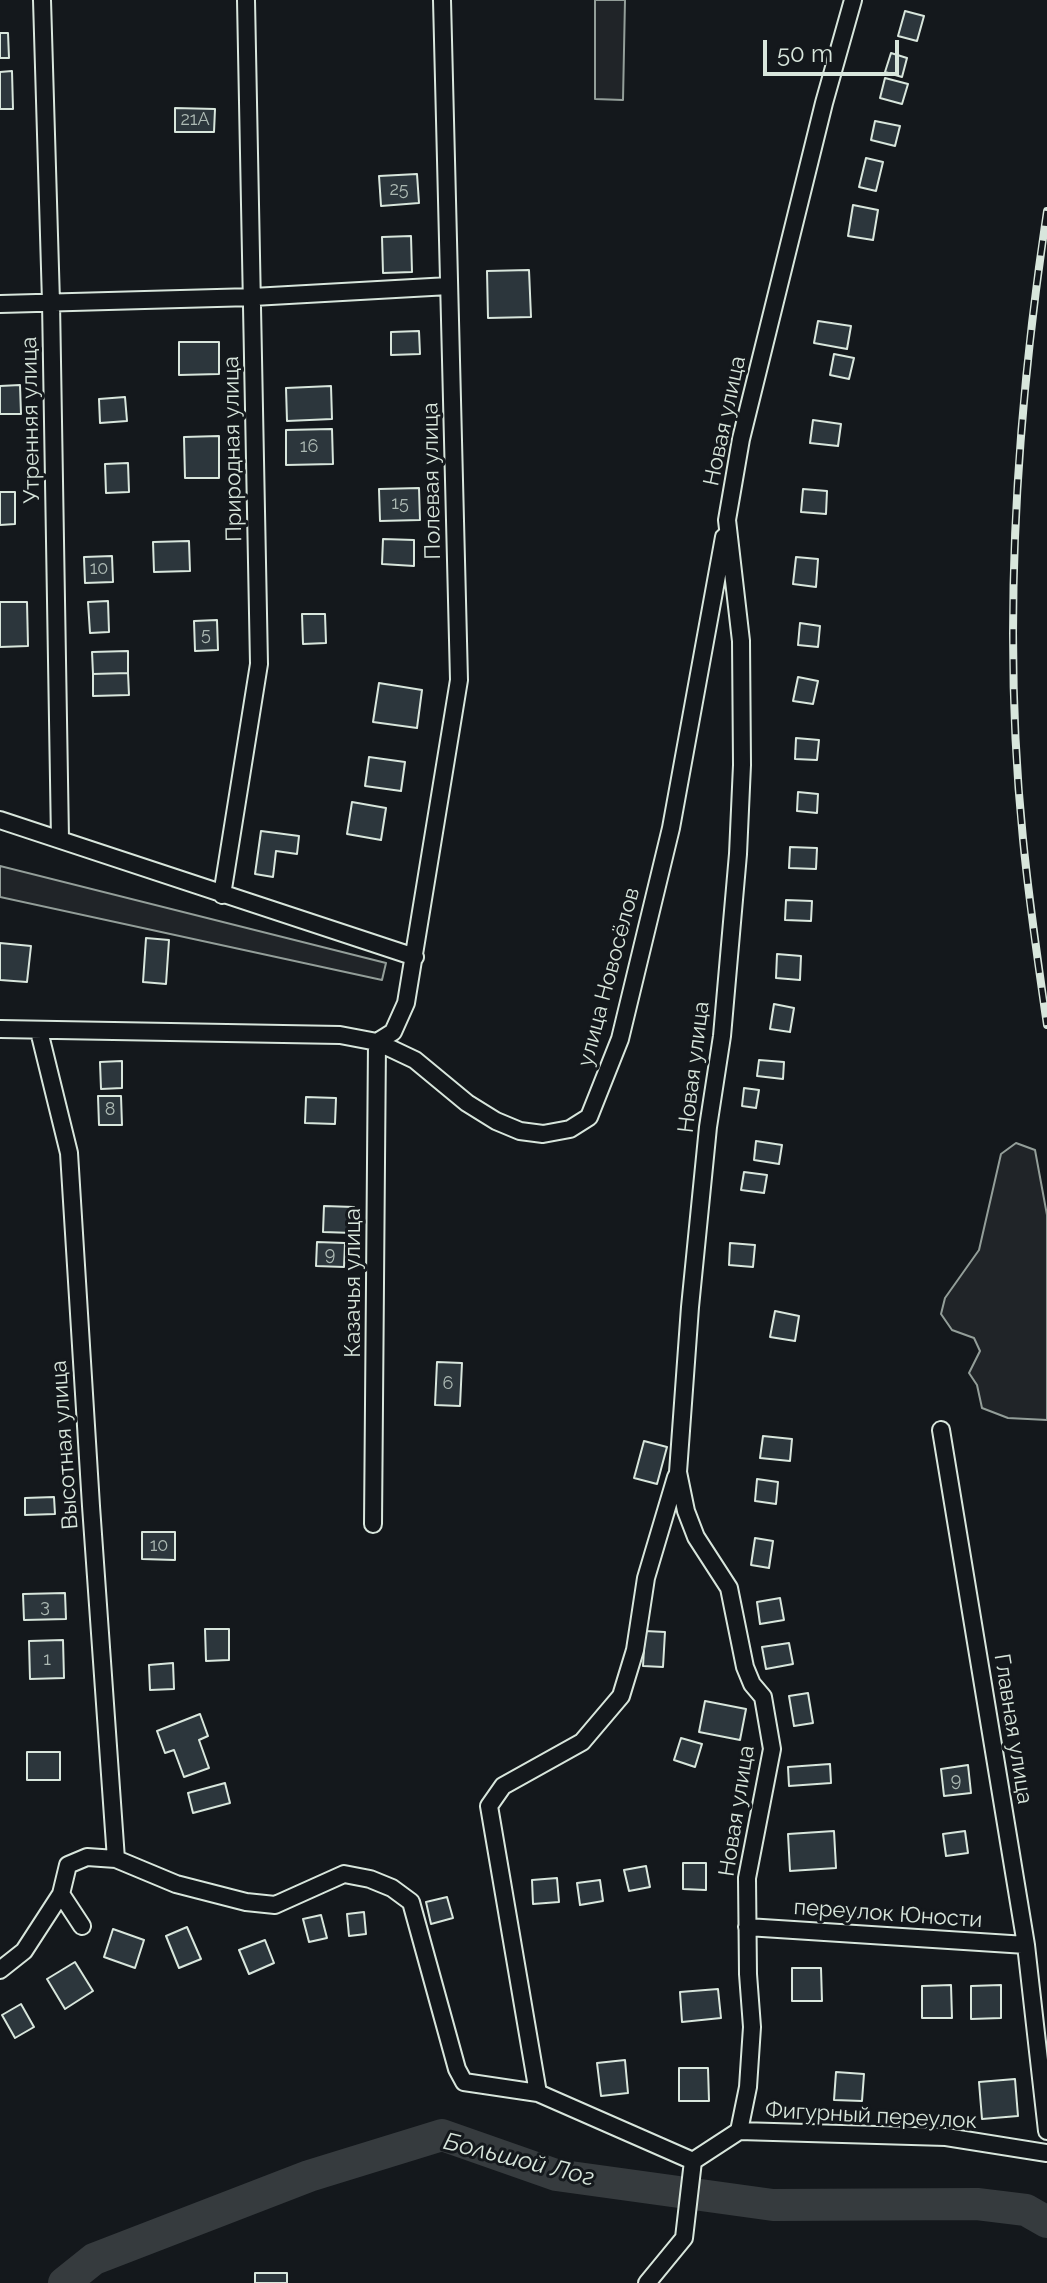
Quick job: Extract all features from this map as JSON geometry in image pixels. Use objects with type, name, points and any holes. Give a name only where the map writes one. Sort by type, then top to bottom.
[{"type":"street","name":"Утренняя улица","points":[[42,0],[51,302],[60,839]]},
{"type":"street","name":"Природная улица","points":[[222,895],[259,664],[246,0]]},
{"type":"street","name":"Полевая улица","points":[[377,1042],[393,1032],[406,1003],[459,680],[442,0]]},
{"type":"street","name":"Новая улица","points":[[739,2131],[748,2087],[752,2027],[747,1878],[772,1749],[763,1697],[752,1684],[745,1667],[729,1588],[696,1537],[686,1511],[678,1472],[690,1307],[708,1127],[722,1036],[739,839],[741,641],[727,520],[741,439],[824,103],[853,0]]},
{"type":"street","points":[[0,304],[253,297],[449,286]]},
{"type":"street","name":"улица Новосёлов","points":[[0,1029],[340,1035],[377,1042],[415,1060],[467,1103],[520,1131],[557,1132],[570,1129],[589,1117],[620,1039],[671,828],[727,520]]},
{"type":"street","points":[[0,820],[415,957]]},
{"type":"street","name":"Высотная улица","points":[[39,1031],[69,1153],[116,1859]]},
{"type":"street","name":"Казачья улица","points":[[373,1524],[377,1042]]},
{"type":"street","name":"Главная улица","points":[[941,1430],[1026,1945],[1047,2131]]},
{"type":"street","points":[[538,2093],[489,1806],[503,1786],[582,1742],[621,1696],[635,1650],[646,1578],[678,1472]]},
{"type":"street","points":[[0,1970],[24,1951],[61,1894],[68,1865],[87,1857],[116,1859],[176,1884],[246,1902],[275,1905],[344,1874],[370,1879],[392,1888],[411,1902],[457,2069],[464,2082],[538,2093],[693,2161]]},
{"type":"street","points":[[61,1894],[82,1926]]},
{"type":"street","name":"переулок Юности","points":[[747,1927],[1026,1945]]},
{"type":"street","points":[[693,2161],[739,2131]]},
{"type":"street","name":"Фигурный переулок","points":[[739,2131],[946,2137],[1047,2153]]},
{"type":"street","points":[[647,2283],[684,2238],[693,2161]]},
{"type":"shaded area","points":[[595,0],[625,0],[623,100],[595,99]]},
{"type":"shaded area","points":[[0,866],[386,963],[382,980],[0,897]]},
{"type":"shaded area","points":[[1016,1143],[1035,1150],[1047,1215],[1047,1420],[1008,1418],[982,1408],[977,1385],[969,1373],[980,1351],[974,1338],[952,1330],[941,1314],[945,1298],[979,1250],[1001,1154]]},
{"type":"building","points":[[905,11],[924,16],[917,41],[898,36]]},
{"type":"building","points":[[0,33],[8,33],[9,58],[0,58]]},
{"type":"building","points":[[891,53],[907,58],[902,77],[885,72]]},
{"type":"building","points":[[12,71],[13,109],[0,109],[0,72]]},
{"type":"building","points":[[885,78],[908,84],[902,104],[880,98]]},
{"type":"building","points":[[175,108],[215,109],[214,132],[175,132]]},
{"type":"building","points":[[875,121],[900,126],[895,146],[871,140]]},
{"type":"building","points":[[866,158],[883,162],[876,191],[859,187]]},
{"type":"building","points":[[417,174],[419,203],[381,206],[379,176]]},
{"type":"building","points":[[853,205],[878,210],[873,240],[848,236]]},
{"type":"building","points":[[411,236],[412,272],[383,273],[382,237]]},
{"type":"building","points":[[529,270],[531,317],[488,318],[487,271]]},
{"type":"building","points":[[818,321],[851,326],[847,349],[814,343]]},
{"type":"building","points":[[419,331],[420,354],[391,355],[391,332]]},
{"type":"building","points":[[179,342],[219,342],[219,374],[179,375]]},
{"type":"building","points":[[834,354],[854,358],[849,379],[830,375]]},
{"type":"building","points":[[20,385],[21,414],[0,414],[0,386]]},
{"type":"building","points":[[331,386],[332,419],[287,421],[286,388]]},
{"type":"building","points":[[125,397],[127,421],[100,423],[99,399]]},
{"type":"building","points":[[813,420],[841,424],[838,446],[810,443]]},
{"type":"building","points":[[332,429],[333,464],[286,465],[286,430]]},
{"type":"building","points":[[219,436],[219,478],[185,478],[184,437]]},
{"type":"building","points":[[128,463],[129,492],[106,493],[105,464]]},
{"type":"building","points":[[419,488],[420,520],[380,521],[379,489]]},
{"type":"building","points":[[803,489],[827,491],[826,514],[801,512]]},
{"type":"building","points":[[0,492],[15,492],[15,524],[0,525]]},
{"type":"building","points":[[383,539],[414,540],[414,566],[382,564]]},
{"type":"building","points":[[189,541],[190,571],[154,572],[153,542]]},
{"type":"building","points":[[112,556],[113,582],[85,583],[84,557]]},
{"type":"building","points":[[796,557],[818,559],[816,587],[793,584]]},
{"type":"building","points":[[108,601],[109,632],[90,633],[88,602]]},
{"type":"building","points":[[0,602],[27,602],[28,646],[0,647]]},
{"type":"building","points":[[302,614],[325,614],[326,643],[303,644]]},
{"type":"building","points":[[217,620],[218,650],[195,651],[194,621]]},
{"type":"building","points":[[800,623],[820,626],[818,647],[798,645]]},
{"type":"building","points":[[128,651],[128,673],[93,674],[92,652]]},
{"type":"building","points":[[128,673],[129,695],[93,696],[93,674]]},
{"type":"building","points":[[798,677],[818,681],[813,704],[793,701]]},
{"type":"building","points":[[379,683],[422,690],[417,728],[373,722]]},
{"type":"building","points":[[796,738],[819,740],[817,760],[795,759]]},
{"type":"building","points":[[369,757],[405,762],[401,791],[365,786]]},
{"type":"building","points":[[798,792],[818,794],[817,813],[797,811]]},
{"type":"building","points":[[352,802],[386,808],[381,840],[347,834]]},
{"type":"building","points":[[261,831],[299,836],[297,854],[276,851],[273,877],[255,874]]},
{"type":"building","points":[[790,847],[817,848],[816,869],[789,868]]},
{"type":"building","points":[[786,900],[812,901],[811,921],[785,920]]},
{"type":"building","points":[[146,938],[169,940],[166,984],[143,982]]},
{"type":"building","points":[[0,943],[31,946],[27,982],[0,980]]},
{"type":"building","points":[[777,954],[801,956],[800,980],[776,978]]},
{"type":"building","points":[[774,1004],[794,1008],[790,1032],[770,1029]]},
{"type":"building","points":[[759,1060],[784,1062],[783,1079],[757,1076]]},
{"type":"building","points":[[122,1061],[122,1088],[101,1089],[100,1062]]},
{"type":"building","points":[[744,1088],[759,1090],[756,1108],[742,1106]]},
{"type":"building","points":[[98,1096],[121,1096],[122,1125],[99,1125]]},
{"type":"building","points":[[306,1097],[336,1098],[335,1124],[305,1123]]},
{"type":"building","points":[[756,1141],[782,1145],[779,1164],[754,1160]]},
{"type":"building","points":[[744,1172],[767,1175],[764,1193],[741,1190]]},
{"type":"building","points":[[324,1206],[354,1207],[353,1233],[323,1232]]},
{"type":"building","points":[[317,1242],[345,1243],[344,1267],[316,1266]]},
{"type":"building","points":[[730,1243],[755,1245],[753,1267],[729,1265]]},
{"type":"building","points":[[775,1311],[799,1316],[795,1341],[770,1337]]},
{"type":"building","points":[[437,1362],[462,1363],[460,1406],[435,1405]]},
{"type":"building","points":[[763,1436],[792,1439],[790,1461],[760,1458]]},
{"type":"building","points":[[644,1441],[667,1447],[657,1484],[634,1478]]},
{"type":"building","points":[[757,1479],[778,1482],[776,1504],[755,1501]]},
{"type":"building","points":[[54,1497],[55,1514],[25,1515],[25,1498]]},
{"type":"building","points":[[142,1532],[175,1532],[175,1560],[142,1559]]},
{"type":"building","points":[[755,1538],[773,1541],[769,1568],[751,1565]]},
{"type":"building","points":[[65,1593],[66,1619],[24,1620],[23,1594]]},
{"type":"building","points":[[780,1598],[784,1620],[760,1624],[757,1602]]},
{"type":"building","points":[[205,1629],[229,1629],[229,1660],[206,1661]]},
{"type":"building","points":[[645,1631],[665,1632],[663,1667],[643,1666]]},
{"type":"building","points":[[63,1640],[64,1678],[30,1679],[29,1641]]},
{"type":"building","points":[[789,1643],[793,1664],[766,1669],[762,1647]]},
{"type":"building","points":[[173,1663],[174,1689],[150,1690],[149,1665]]},
{"type":"building","points":[[808,1693],[813,1723],[794,1726],[789,1696]]},
{"type":"building","points":[[705,1701],[746,1709],[740,1740],[699,1732]]},
{"type":"building","points":[[200,1714],[208,1736],[199,1740],[209,1768],[184,1777],[174,1750],[165,1753],[157,1731]]},
{"type":"building","points":[[681,1738],[702,1744],[695,1767],[674,1760]]},
{"type":"building","points":[[27,1752],[60,1752],[60,1780],[27,1780]]},
{"type":"building","points":[[830,1764],[831,1783],[789,1786],[788,1767]]},
{"type":"building","points":[[968,1765],[971,1793],[944,1796],[941,1769]]},
{"type":"building","points":[[225,1783],[230,1803],[193,1813],[188,1793]]},
{"type":"building","points":[[834,1831],[836,1868],[790,1871],[788,1834]]},
{"type":"building","points":[[965,1831],[968,1853],[946,1856],[943,1834]]},
{"type":"building","points":[[683,1863],[706,1863],[706,1890],[683,1889]]},
{"type":"building","points":[[646,1866],[650,1887],[629,1891],[624,1870]]},
{"type":"building","points":[[557,1878],[559,1902],[533,1904],[532,1880]]},
{"type":"building","points":[[600,1880],[603,1901],[580,1905],[577,1883]]},
{"type":"building","points":[[447,1897],[453,1918],[431,1924],[426,1902]]},
{"type":"building","points":[[364,1912],[366,1934],[349,1936],[347,1914]]},
{"type":"building","points":[[321,1915],[327,1938],[309,1942],[303,1919]]},
{"type":"building","points":[[187,1927],[201,1959],[179,1968],[166,1936]]},
{"type":"building","points":[[113,1929],[144,1940],[135,1968],[104,1957]]},
{"type":"building","points":[[265,1940],[274,1963],[249,1974],[239,1950]]},
{"type":"building","points":[[75,1962],[93,1991],[65,2009],[47,1979]]},
{"type":"building","points":[[792,1968],[821,1968],[822,2001],[792,2001]]},
{"type":"building","points":[[951,1985],[952,2018],[922,2018],[922,1986]]},
{"type":"building","points":[[1001,1985],[1001,2018],[971,2019],[971,1986]]},
{"type":"building","points":[[718,1989],[721,2018],[682,2022],[680,1992]]},
{"type":"building","points":[[21,2004],[34,2027],[15,2038],[2,2015]]},
{"type":"building","points":[[625,2060],[628,2093],[601,2096],[597,2063]]},
{"type":"building","points":[[679,2068],[708,2068],[709,2101],[679,2101]]},
{"type":"building","points":[[836,2072],[864,2074],[862,2101],[834,2100]]},
{"type":"building","points":[[1015,2079],[1018,2116],[982,2119],[979,2082]]},
{"type":"building","points":[[255,2273],[287,2273],[287,2283],[255,2283]]},
{"type":"waterway","name":"Большой Лог","points":[[64,2283],[94,2259],[309,2176],[442,2135],[556,2175],[773,2205],[977,2204],[1026,2210],[1047,2222]]},
{"type":"railway","points":[[1047,211],[1020,446],[1013,604],[1017,761],[1023,839],[1047,1025]]}]
